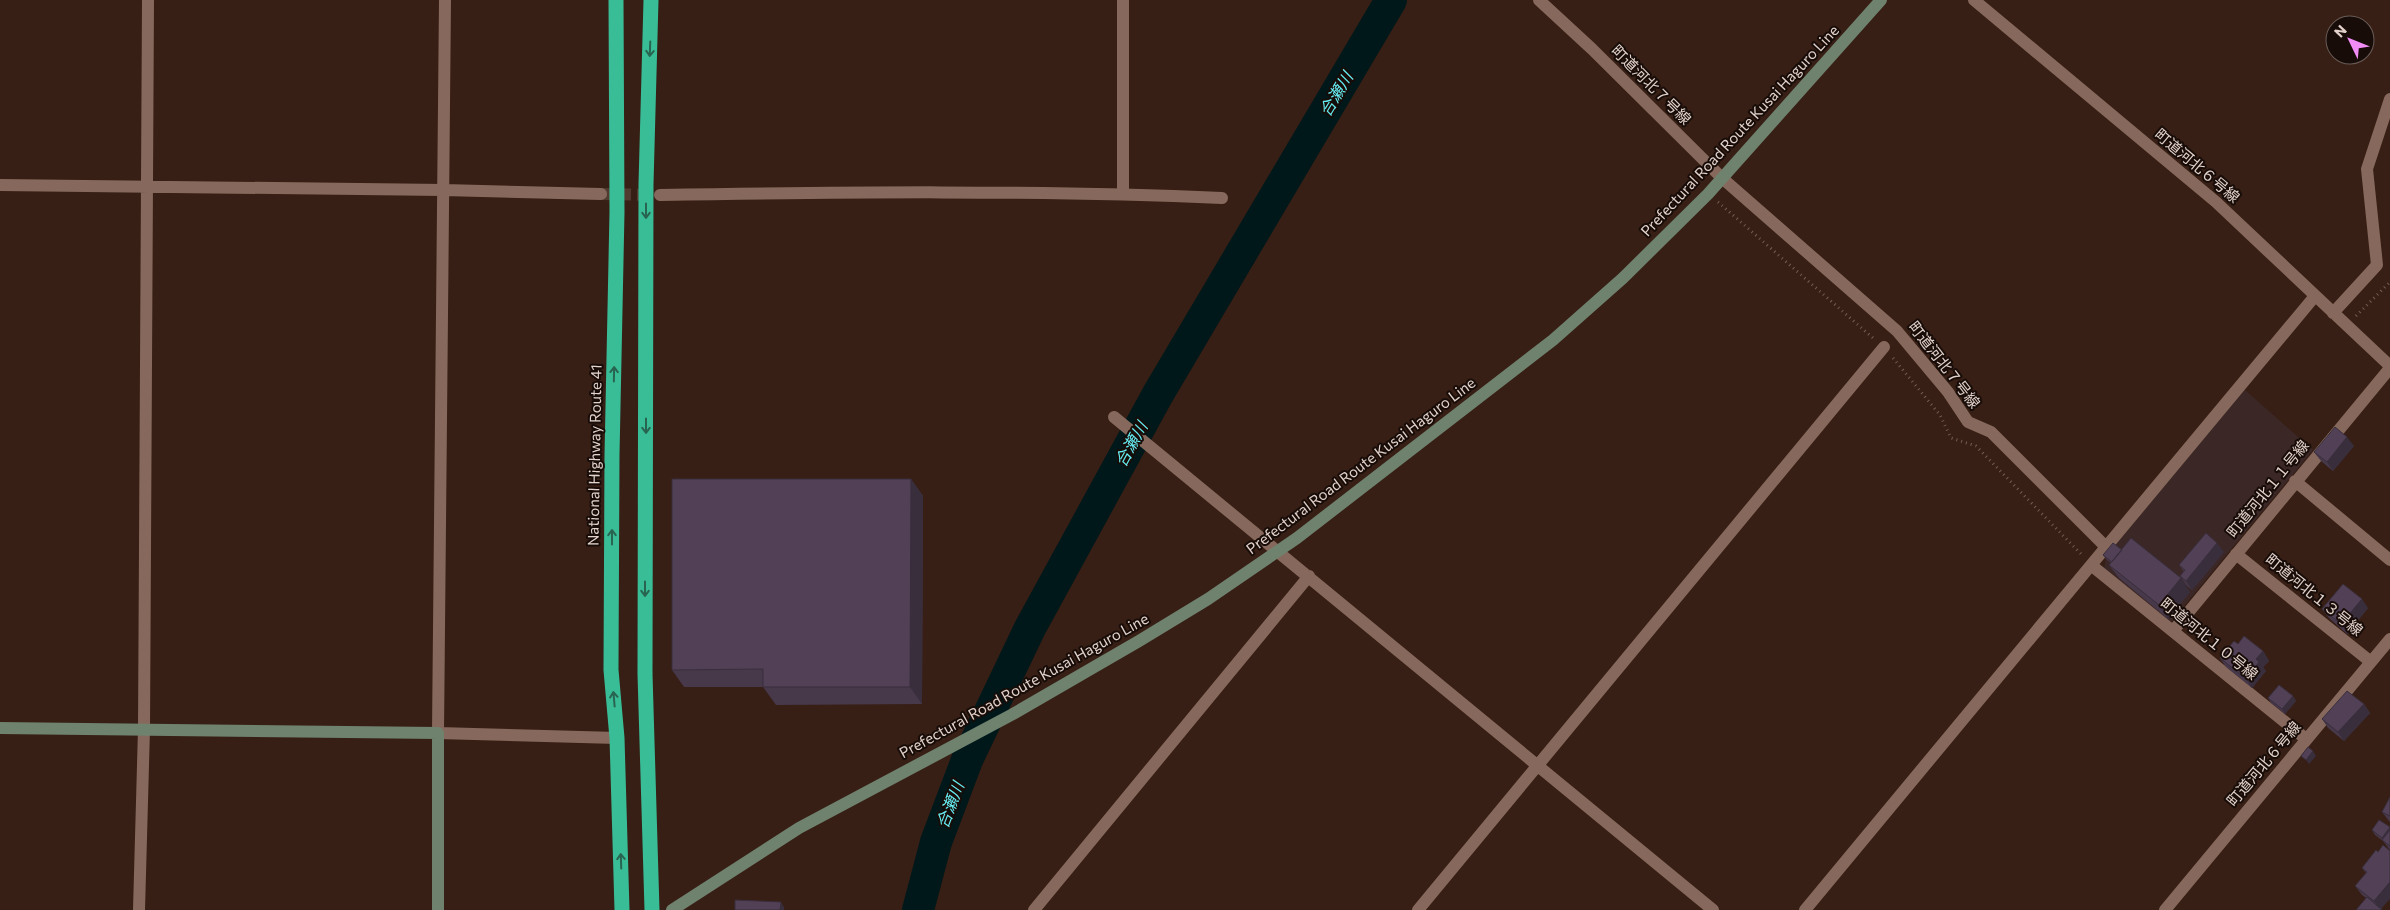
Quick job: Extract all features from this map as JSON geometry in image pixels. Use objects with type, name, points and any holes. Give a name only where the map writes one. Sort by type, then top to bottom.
[{"type":"highway","name":"National Highway Route 41","points":[[616,0],[617,212],[612,455],[611,670],[617,738],[622,910]]},
{"type":"highway","points":[[651,0],[646,194],[645,674],[652,910]]},
{"type":"main road","name":"Prefectural Road Route Kusai Haguro Line","points":[[672,910],[799,828],[1013,714],[1208,599],[1278,551],[1553,340],[1623,278],[1708,194],[1882,0]]},
{"type":"main road","points":[[0,728],[438,733],[438,910]]},
{"type":"street","points":[[139,910],[144,729],[148,0]]},
{"type":"street","points":[[445,0],[438,733],[617,738]]},
{"type":"street","points":[[1123,0],[1123,194]]},
{"type":"street","name":"町道河北７号線","points":[[1539,0],[1592,49],[1722,178],[1897,331],[1948,392],[1968,422],[1991,432],[2106,547]]},
{"type":"street","name":"町道河北６号線","points":[[1974,0],[2216,202],[2390,367]]},
{"type":"street","points":[[2333,313],[2377,265],[2367,169],[2390,99]]},
{"type":"street","points":[[0,185],[444,190],[601,194]]},
{"type":"street","points":[[660,195],[819,193],[1123,194],[1222,198]]},
{"type":"street","points":[[1805,910],[2315,296]]},
{"type":"street","points":[[1418,910],[1884,347]]},
{"type":"street","name":"町道河北１１号線","points":[[2172,631],[2390,367]]},
{"type":"street","points":[[1114,417],[1713,910]]},
{"type":"street","points":[[2295,481],[2390,560]]},
{"type":"street","name":"町道河北１３号線","points":[[2236,554],[2371,662]]},
{"type":"street","name":"町道河北１０号線","points":[[2091,565],[2306,739]]},
{"type":"street","points":[[1034,910],[1309,576]]},
{"type":"street","name":"町道河北６号線","points":[[2165,910],[2389,642]]},
{"type":"path","points":[[1708,194],[1884,347],[1940,415],[1952,438],[1976,446],[2091,565]]},
{"type":"path","points":[[2346,325],[2390,282]]},
{"type":"shaded area","points":[[2244,389],[2313,450],[2170,623],[2104,569],[2106,556]]},
{"type":"building","points":[[2335,427],[2347,437],[2327,462],[2314,452]]},
{"type":"building","points":[[672,479],[911,479],[910,687],[763,687],[763,669],[672,670]]},
{"type":"building","points":[[2206,533],[2217,543],[2186,581],[2180,576],[2185,570],[2179,565]]},
{"type":"building","points":[[2131,538],[2181,578],[2159,605],[2109,565]]},
{"type":"building","points":[[2113,543],[2122,550],[2112,562],[2103,555]]},
{"type":"building","points":[[2343,584],[2362,599],[2341,624],[2322,609]]},
{"type":"building","points":[[2244,636],[2263,651],[2256,659],[2259,662],[2246,679],[2220,658],[2234,641],[2238,644]]},
{"type":"building","points":[[2279,685],[2293,696],[2282,709],[2268,698]]},
{"type":"building","points":[[2347,691],[2364,704],[2338,732],[2322,719]]},
{"type":"building","points":[[2308,747],[2313,751],[2306,760],[2301,756]]},
{"type":"building","points":[[2390,797],[2390,816],[2382,812]]},
{"type":"building","points":[[2379,820],[2390,827],[2382,838],[2372,830]]},
{"type":"building","points":[[2390,830],[2390,846],[2382,840]]},
{"type":"building","points":[[2383,845],[2390,851],[2390,882],[2374,901],[2355,886],[2367,872],[2362,868],[2376,850],[2378,852]]},
{"type":"building","points":[[2367,897],[2382,910],[2356,910]]},
{"type":"building","points":[[735,900],[781,902],[780,910],[735,910]]},
{"type":"waterway","name":"合瀬川","points":[[918,910],[936,842],[967,760],[1030,628],[1158,394],[1391,0]]},
{"type":"tunnel","points":[[601,194],[655,195]]}]
